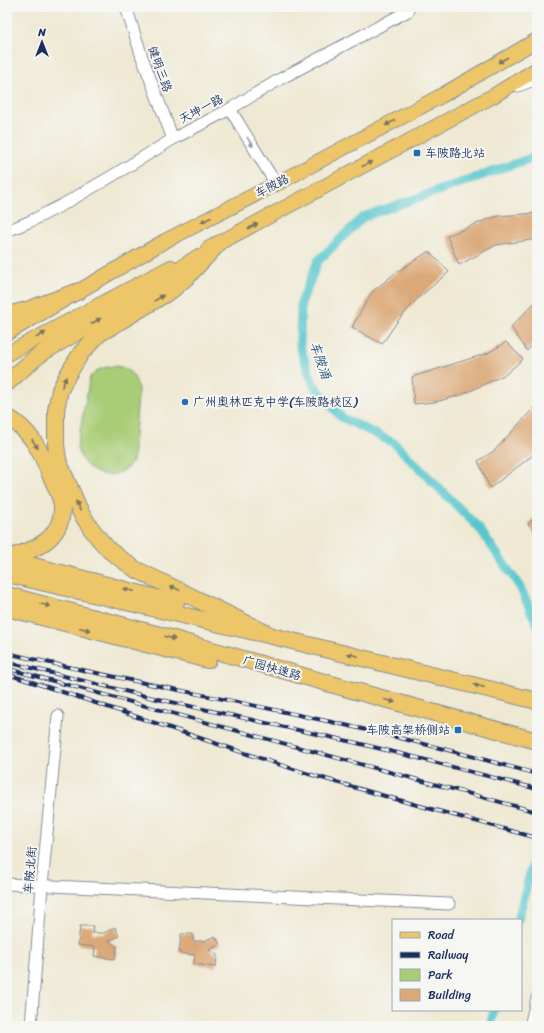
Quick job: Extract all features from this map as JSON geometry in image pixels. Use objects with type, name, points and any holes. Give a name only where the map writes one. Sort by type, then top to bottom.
[{"type":"highway","points":[[7,383],[45,351],[130,301],[218,244]]},
{"type":"highway","points":[[218,244],[187,278],[172,290],[99,334],[81,353],[60,390],[56,410],[56,444],[58,460],[81,513],[90,527],[110,551],[135,569],[272,636]]},
{"type":"highway","points":[[7,315],[27,310],[79,291]]},
{"type":"highway","points":[[7,417],[27,432],[38,447],[62,505],[61,517],[58,526],[43,544],[7,559]]},
{"type":"highway","points":[[7,559],[176,602],[206,611],[272,636]]},
{"type":"highway","points":[[7,574],[272,636],[537,701]]},
{"type":"highway","name":"广园快速路","points":[[7,595],[156,634],[537,741]]},
{"type":"highway","points":[[7,608],[229,665],[352,690]]},
{"type":"main road","name":"车陂路","points":[[7,333],[165,241],[278,183],[441,96],[537,40]]},
{"type":"main road","points":[[7,354],[140,283],[218,244],[493,96],[537,69]]},
{"type":"street","name":"健明三路","points":[[125,9],[173,139]]},
{"type":"street","name":"天坤一路","points":[[7,231],[31,221],[64,204],[173,139],[230,109],[282,78],[408,12]]},
{"type":"street","points":[[493,96],[537,80]]},
{"type":"street","points":[[230,109],[271,176],[278,183]]},
{"type":"street","name":"车陂北街","points":[[31,1026],[58,716]]},
{"type":"street","points":[[7,884],[449,904]]},
{"type":"street","points":[[530,1026],[537,998]]},
{"type":"green space","points":[[113,366],[124,368],[132,374],[137,384],[138,395],[133,461],[126,469],[109,475],[101,474],[86,465],[80,457],[77,447],[90,377],[98,370]]},
{"type":"building","points":[[537,213],[537,239],[496,245],[459,265],[447,236],[499,216]]},
{"type":"building","points":[[429,251],[449,272],[417,299],[397,322],[382,344],[352,327],[372,292],[394,274]]},
{"type":"building","points":[[537,300],[537,339],[527,351],[511,327]]},
{"type":"building","points":[[506,342],[523,359],[506,374],[461,395],[435,402],[414,404],[412,377],[488,353]]},
{"type":"building","points":[[537,406],[537,452],[490,488],[478,461],[494,451]]},
{"type":"building","points":[[537,515],[537,534],[528,524]]},
{"type":"building","points":[[80,926],[93,926],[92,933],[104,933],[115,927],[119,936],[109,941],[117,947],[115,959],[94,956],[95,947],[78,945]]},
{"type":"building","points":[[181,934],[193,934],[193,941],[204,941],[215,936],[220,944],[209,950],[217,955],[216,967],[194,964],[195,955],[179,953]]},
{"type":"waterway","name":"车陂涌","points":[[537,156],[363,217],[318,261],[301,303],[300,347],[313,384],[341,417],[394,443],[479,528],[520,587],[537,624]]},
{"type":"waterway","name":"车陂涌","points":[[518,919],[537,846]]},
{"type":"waterway","name":"车陂涌","points":[[490,1026],[494,1011]]},
{"type":"railway","points":[[7,653],[366,730],[537,774]]},
{"type":"railway","points":[[7,662],[153,698],[357,743],[537,789]]},
{"type":"railway","points":[[9,669],[537,812]]},
{"type":"railway","points":[[7,674],[309,774],[537,838]]},
{"type":"place","name":"车陂路北站","points":[[417,153]]},
{"type":"place","name":"广州奥林匹克中学(车陂路校区)","points":[[185,402]]},
{"type":"place","name":"车陂高架桥侧站","points":[[458,730]]}]
